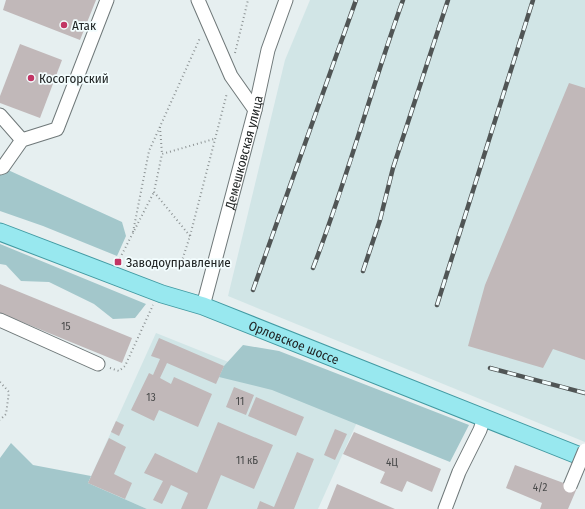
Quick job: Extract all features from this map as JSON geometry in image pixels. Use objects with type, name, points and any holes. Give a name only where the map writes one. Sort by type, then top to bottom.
[{"type":"main road","name":"Орловское шоссе","points":[[0,232],[151,289],[203,306],[585,458]]},
{"type":"street","points":[[0,168],[3,167],[22,140],[57,129],[107,0]]},
{"type":"street","points":[[198,0],[230,76],[255,110]]},
{"type":"street","name":"Демешковская улица","points":[[203,306],[255,110],[268,50],[286,0]]},
{"type":"street","points":[[0,115],[22,140]]},
{"type":"street","points":[[0,320],[98,364]]},
{"type":"street","points":[[445,509],[459,472],[480,430],[484,418]]},
{"type":"street","points":[[570,486],[585,450]]},
{"type":"path","points":[[179,270],[190,236],[248,0]]},
{"type":"path","points":[[134,232],[149,151],[200,41]]},
{"type":"path","points":[[118,262],[154,192],[162,154],[160,125]]},
{"type":"path","points":[[162,154],[214,139]]},
{"type":"path","points":[[154,192],[190,236]]},
{"type":"path","points":[[98,364],[119,371],[125,366],[154,303]]},
{"type":"path","points":[[0,382],[9,392],[6,414],[0,420]]},
{"type":"shaded area","points":[[310,0],[585,0],[585,442],[228,296],[285,60]]},
{"type":"shaded area","points":[[8,170],[122,222],[126,236],[117,256],[43,226],[0,211],[0,175]]},
{"type":"shaded area","points":[[0,244],[146,304],[135,318],[113,319],[94,304],[49,282],[21,281],[6,265],[0,264]]},
{"type":"shaded area","points":[[156,333],[241,367],[358,420],[318,509],[147,509],[88,483]]},
{"type":"shaded area","points":[[243,345],[279,351],[469,425],[450,462],[272,390],[219,377],[224,366]]},
{"type":"shaded area","points":[[11,443],[33,465],[91,476],[88,483],[147,509],[0,509],[0,458]]},
{"type":"building","name":"Атак","points":[[6,0],[96,0],[80,40],[3,10]]},
{"type":"building","name":"Косогорский","points":[[20,44],[62,60],[40,118],[0,103],[0,96]]},
{"type":"building","points":[[569,83],[585,88],[585,360],[553,349],[543,368],[468,346],[485,285]]},
{"type":"building","points":[[0,284],[132,338],[122,363],[0,313]]},
{"type":"building","points":[[159,338],[224,366],[216,384],[167,363],[160,378],[171,384],[174,377],[212,394],[198,427],[159,410],[154,421],[131,410],[149,373],[153,375],[160,359],[151,356]]},
{"type":"building","points":[[234,387],[254,395],[246,415],[226,407]]},
{"type":"building","points":[[256,397],[304,417],[296,436],[248,416]]},
{"type":"building","points":[[116,421],[124,425],[119,436],[111,432]]},
{"type":"building","points":[[218,422],[273,445],[254,489],[221,475],[207,509],[181,509],[188,493],[171,485],[162,504],[153,500],[163,481],[144,473],[155,453],[197,473]]},
{"type":"building","points":[[335,429],[347,434],[335,460],[324,455]]},
{"type":"building","points":[[354,432],[441,469],[432,492],[407,481],[402,492],[380,483],[385,472],[343,454]]},
{"type":"building","points":[[109,438],[126,447],[114,474],[132,483],[125,499],[88,483]]},
{"type":"building","points":[[297,452],[314,459],[294,509],[257,509],[260,501],[274,507]]},
{"type":"building","points":[[515,465],[577,488],[568,509],[540,509],[542,503],[506,488]]},
{"type":"building","points":[[337,484],[395,509],[327,509]]},
{"type":"railway","points":[[253,290],[356,0]]},
{"type":"railway","points":[[313,268],[337,202],[403,0]]},
{"type":"railway","points":[[363,271],[380,220],[393,168],[448,0]]},
{"type":"railway","points":[[437,305],[533,0]]},
{"type":"railway","points":[[490,368],[585,393]]},
{"type":"place","name":"Атак","points":[[64,25]]},
{"type":"place","name":"Косогорский","points":[[31,78]]},
{"type":"place","name":"Заводоуправление","points":[[118,262]]}]
